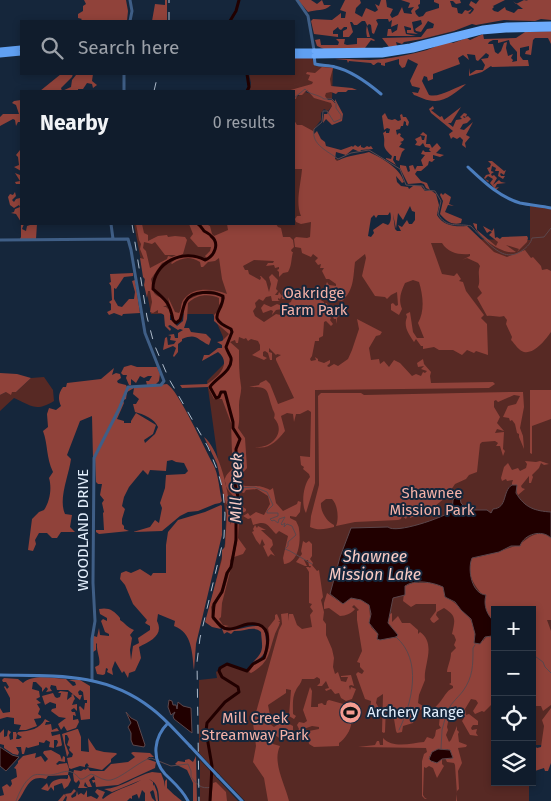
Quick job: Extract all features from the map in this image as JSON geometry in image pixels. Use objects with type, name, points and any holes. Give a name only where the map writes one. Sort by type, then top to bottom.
[{"type":"highway","points":[[295,56],[384,50],[410,46],[483,28],[507,25],[551,24]]},
{"type":"highway","points":[[295,51],[314,54],[382,55],[413,50],[481,32],[551,29]]},
{"type":"highway","points":[[0,50],[20,48]]},
{"type":"highway","points":[[0,54],[20,53]]},
{"type":"main road","points":[[314,54],[315,64],[335,66],[344,70],[364,81],[381,94]]},
{"type":"main road","points":[[468,167],[496,191],[509,198],[521,203],[551,208]]},
{"type":"main road","points":[[0,675],[65,676],[92,680],[132,696],[150,707],[168,723],[242,801]]},
{"type":"main road","points":[[168,723],[161,731],[158,739],[156,757],[164,773],[180,787],[188,801]]},
{"type":"street","points":[[130,0],[132,11],[130,20]]},
{"type":"street","points":[[297,0],[307,15],[314,54]]},
{"type":"street","points":[[124,75],[124,90]]},
{"type":"street","points":[[0,240],[113,239],[112,225]]},
{"type":"street","name":"WOODLAND DRIVE","points":[[92,680],[92,639],[95,621],[93,583],[94,458],[128,387],[161,385],[164,382],[145,332],[128,241],[126,239],[113,239]]},
{"type":"green space","points":[[84,0],[126,0],[127,20],[81,20],[78,18],[78,14],[83,11],[83,6],[86,4]]},
{"type":"green space","points":[[165,0],[167,0],[167,20],[152,20],[155,4],[165,5]]},
{"type":"green space","points":[[298,0],[311,0],[317,4],[322,0],[324,5],[331,5],[323,10],[308,12]]},
{"type":"green space","points":[[345,0],[360,0],[361,3],[356,8],[355,13],[362,17],[366,8],[375,12],[378,10],[375,4],[379,6],[381,0],[386,0],[387,7],[393,9],[390,15],[392,18],[398,15],[402,7],[404,13],[412,14],[411,11],[414,7],[408,8],[410,3],[401,0],[420,0],[419,8],[415,11],[419,17],[423,16],[426,12],[439,8],[439,4],[434,2],[434,0],[460,0],[461,3],[456,4],[450,1],[452,7],[457,8],[458,13],[462,14],[465,10],[472,9],[468,13],[470,14],[474,9],[469,5],[471,1],[476,4],[479,0],[505,0],[493,6],[492,9],[498,12],[505,7],[506,10],[514,13],[518,9],[523,9],[516,4],[524,0],[551,0],[551,20],[504,20],[472,24],[454,31],[402,44],[396,42],[397,46],[389,47],[382,38],[421,37],[427,29],[433,28],[434,24],[428,21],[421,32],[415,29],[422,24],[421,20],[412,22],[414,32],[418,34],[407,33],[407,30],[411,30],[411,28],[404,26],[406,34],[416,36],[387,36],[388,29],[391,29],[392,33],[397,30],[398,24],[391,27],[392,20],[389,22],[388,19],[376,20],[378,24],[374,34],[372,33],[371,25],[367,26],[370,37],[367,37],[365,21],[357,25],[350,22],[353,32],[349,37],[343,37],[343,31],[347,27],[341,30],[338,27],[333,31],[333,34],[338,34],[338,37],[314,34],[311,21],[313,19],[332,20],[341,13],[341,18],[345,18],[346,12],[340,10]]},
{"type":"green space","points":[[551,31],[551,44],[548,38],[535,38],[531,55],[525,54],[529,50],[529,46],[520,48],[520,56],[523,60],[528,60],[529,66],[491,66],[482,72],[469,76],[469,68],[470,74],[476,70],[483,70],[485,65],[481,59],[488,58],[489,55],[486,53],[478,61],[475,55],[467,54],[469,60],[463,55],[458,58],[460,64],[433,74],[433,79],[428,81],[427,77],[424,76],[422,81],[429,95],[433,96],[443,94],[466,84],[443,100],[438,101],[414,95],[412,92],[418,93],[420,88],[412,86],[410,81],[418,64],[408,59],[405,67],[402,68],[399,64],[399,59],[385,63],[385,66],[381,65],[381,63],[373,65],[371,63],[349,61],[348,63],[347,60],[335,59],[370,60],[392,58],[467,38],[470,40],[483,34],[484,39],[516,38],[525,32]],"holes":[[[493,40],[498,40],[498,43],[509,40],[517,52],[517,61],[512,62],[513,54],[508,56],[507,42],[504,43],[498,54],[495,52],[493,44],[488,44]]]},
{"type":"green space","points":[[357,38],[371,38],[375,40],[371,40],[365,48],[324,49],[317,46],[315,40],[320,39],[321,45],[338,45],[339,42],[336,39],[345,39],[344,44],[347,45],[357,44]]},
{"type":"green space","points":[[295,57],[312,58],[315,66],[333,67],[332,99],[324,99],[320,95],[305,91],[295,97],[295,90],[250,90],[249,75],[295,75]]},
{"type":"green space","points":[[322,67],[333,68],[330,79],[331,86],[357,90],[348,90],[336,94],[326,93],[325,96],[328,100],[332,100],[335,103],[335,99],[343,114],[342,121],[332,125],[326,119],[323,123],[324,114],[327,114],[332,106],[331,103],[314,98],[307,90],[302,95],[297,95],[295,99],[295,90],[291,90],[312,84],[313,82],[308,80],[310,75],[306,74],[307,72],[315,73]]},
{"type":"green space","points":[[60,75],[73,75],[61,88],[62,90],[41,90]]},
{"type":"green space","points":[[76,75],[93,75],[92,81],[97,85],[93,88],[92,84],[87,83],[83,89],[64,90],[71,87],[72,80]]},
{"type":"green space","points":[[305,92],[319,96],[324,100],[332,100],[332,106],[328,111],[324,109],[321,113],[321,120],[314,129],[315,145],[329,157],[340,160],[364,238],[530,240],[530,206],[551,209],[551,745],[536,745],[536,606],[491,606],[491,786],[529,786],[529,801],[245,801],[199,753],[199,680],[217,678],[216,672],[227,664],[247,671],[253,664],[264,657],[268,639],[265,629],[256,624],[229,629],[206,623],[225,543],[226,518],[207,381],[226,362],[223,350],[223,337],[213,314],[151,314],[134,225],[295,225],[295,97]]},
{"type":"green space","points":[[20,100],[20,122],[16,126],[13,119],[0,126],[0,117],[3,114],[19,114],[16,105],[12,103]]},
{"type":"green space","points":[[433,106],[434,109],[431,110],[440,117],[442,116],[444,120],[461,107],[451,123],[448,123],[453,127],[456,120],[462,119],[460,117],[464,113],[467,114],[466,117],[468,116],[471,119],[463,124],[460,129],[464,130],[473,122],[466,135],[470,137],[465,143],[466,148],[462,145],[463,140],[460,137],[457,139],[453,137],[451,139],[449,134],[453,131],[431,113],[429,109]]},
{"type":"green space","points":[[385,113],[388,119],[398,121],[401,120],[400,115],[402,114],[409,122],[408,126],[404,121],[403,126],[396,130],[397,135],[401,134],[400,136],[404,139],[400,142],[402,143],[399,147],[405,149],[399,161],[394,156],[393,160],[396,165],[386,159],[391,159],[392,156],[384,145],[383,133],[386,131],[386,133],[389,133],[390,129],[384,130],[382,116]]},
{"type":"green space","points":[[295,122],[297,125],[302,125],[313,131],[314,134],[317,131],[326,146],[341,150],[355,145],[358,147],[361,145],[364,148],[371,146],[373,149],[361,150],[360,152],[353,149],[346,155],[336,152],[335,159],[337,161],[369,152],[374,154],[385,160],[399,172],[404,182],[402,183],[396,176],[397,182],[401,186],[408,187],[409,189],[413,186],[421,186],[425,191],[432,191],[436,194],[439,205],[437,215],[446,224],[467,226],[494,252],[507,257],[525,250],[541,266],[542,270],[547,269],[551,271],[551,332],[532,351],[524,352],[520,350],[511,340],[512,337],[504,316],[487,316],[477,298],[482,293],[478,287],[480,266],[478,263],[467,258],[462,260],[470,256],[470,254],[454,253],[442,243],[431,243],[442,274],[454,276],[457,273],[461,279],[459,281],[463,282],[466,291],[484,315],[481,318],[487,324],[488,355],[467,350],[462,355],[453,350],[439,350],[434,347],[423,349],[423,346],[416,339],[414,342],[406,327],[406,314],[410,312],[413,332],[417,338],[424,338],[418,323],[423,303],[419,282],[413,280],[405,283],[400,296],[402,309],[399,315],[391,310],[391,304],[398,305],[397,292],[387,299],[375,296],[362,276],[366,258],[365,254],[355,262],[349,293],[342,301],[337,300],[325,287],[327,282],[329,285],[336,286],[336,284],[326,279],[322,271],[324,268],[320,268],[321,264],[318,265],[315,261],[318,258],[313,254],[311,257],[302,253],[301,248],[295,247],[294,239],[296,237],[310,237],[311,222],[301,224],[296,222],[295,219],[297,216],[301,216],[298,199],[302,169],[295,169]],"holes":[[[410,206],[412,211],[415,212],[415,220],[412,224],[409,224],[407,220],[402,227],[398,225],[401,231],[397,231],[395,229],[393,214],[396,229],[398,213],[403,220]],[[390,212],[391,218],[388,225],[383,223],[373,230],[374,233],[371,237],[368,236],[371,218],[374,215],[376,218],[378,215],[388,215]]]},
{"type":"green space","points":[[423,132],[427,135],[426,144],[430,144],[432,148],[437,143],[441,148],[436,153],[444,155],[440,157],[433,155],[433,159],[435,159],[432,162],[429,161],[428,165],[415,174],[421,181],[427,183],[430,190],[421,183],[408,184],[400,168],[400,165],[406,166],[408,172],[410,171],[409,166],[413,165],[415,170],[417,166],[423,166],[421,160],[425,155],[421,154],[423,150],[431,152],[430,148],[425,147],[423,143],[420,146],[415,145],[417,142],[415,139],[421,136],[422,140],[424,140],[425,136],[420,135]]},
{"type":"green space","points":[[20,150],[20,170],[14,167],[19,165],[16,155]]},
{"type":"green space","points":[[488,161],[492,161],[504,171],[506,170],[504,175],[500,174],[505,176],[503,179],[498,176],[499,171],[495,171],[496,168],[492,166],[491,171],[494,172],[491,174],[497,178],[493,185],[499,180],[506,183],[497,184],[495,188],[499,187],[496,190],[490,183],[493,179],[488,176],[484,178],[490,174],[487,168],[491,164]]},
{"type":"green space","points":[[15,192],[16,196],[12,200],[14,202],[20,198],[20,207],[19,205],[14,208],[10,205],[8,197]]},
{"type":"green space","points":[[441,193],[451,197],[449,204],[454,206],[448,205],[445,212],[462,219],[461,223],[452,223],[440,214],[443,201]]},
{"type":"green space","points":[[20,207],[20,220],[16,214],[11,213]]},
{"type":"green space","points":[[473,223],[477,224],[477,230],[496,246],[498,242],[489,235],[492,232],[487,233],[483,226],[492,231],[494,228],[495,238],[527,236],[527,242],[517,252],[519,249],[506,245],[516,252],[504,251],[491,244],[479,234]]},
{"type":"green space","points":[[21,225],[24,225],[22,229],[26,231],[27,226],[37,225],[36,239],[20,239]]},
{"type":"green space","name":"Oakridge Farm Park","points":[[136,225],[142,225],[144,233],[148,235],[148,241],[158,236],[167,235],[168,237],[185,237],[187,240],[183,254],[162,263],[151,279],[154,293],[166,302],[167,305],[163,307],[168,309],[170,306],[168,297],[175,312],[179,313],[184,299],[193,292],[210,290],[227,294],[222,279],[219,258],[208,262],[203,267],[201,267],[200,262],[190,258],[171,263],[184,256],[208,260],[205,256],[211,247],[198,247],[190,238],[193,234],[189,225],[208,225],[214,236],[228,230],[227,225],[277,225],[281,228],[283,237],[290,237],[293,240],[294,247],[291,250],[293,252],[288,272],[283,273],[279,277],[277,270],[279,267],[275,268],[274,265],[266,266],[274,261],[254,260],[243,266],[245,270],[248,270],[249,274],[260,280],[261,276],[266,281],[269,292],[271,284],[269,277],[272,274],[278,280],[276,289],[278,291],[275,295],[278,295],[279,292],[282,296],[282,290],[287,292],[290,288],[294,291],[300,288],[318,296],[317,298],[324,302],[324,304],[327,303],[328,307],[335,312],[335,315],[340,315],[337,318],[337,324],[336,319],[332,315],[329,316],[333,324],[331,326],[326,321],[324,322],[323,336],[319,338],[319,341],[315,341],[311,361],[316,360],[315,357],[318,361],[324,363],[330,360],[327,366],[329,367],[334,364],[338,366],[348,359],[359,329],[357,319],[382,332],[376,336],[369,348],[371,360],[379,359],[380,364],[384,361],[389,367],[394,360],[400,363],[412,376],[416,374],[421,376],[423,372],[427,371],[421,369],[424,366],[418,367],[417,363],[423,359],[424,364],[431,372],[431,383],[493,382],[495,384],[489,388],[315,390],[315,483],[306,513],[304,509],[304,495],[310,477],[301,465],[300,456],[310,457],[311,412],[308,410],[296,414],[294,422],[293,414],[287,413],[281,416],[285,431],[282,435],[269,446],[260,448],[255,447],[261,447],[271,442],[278,434],[279,429],[266,390],[249,387],[259,385],[266,380],[270,384],[278,404],[294,398],[276,360],[281,355],[276,355],[269,348],[269,352],[272,353],[272,360],[270,360],[268,353],[265,351],[263,356],[267,358],[264,360],[252,355],[260,350],[258,341],[251,339],[248,341],[246,338],[239,337],[238,343],[235,340],[230,342],[239,350],[241,388],[238,428],[245,438],[247,468],[242,474],[238,468],[237,460],[232,453],[231,423],[222,399],[214,399],[208,387],[182,388],[180,385],[207,384],[216,378],[222,369],[224,361],[218,352],[202,361],[204,355],[209,355],[218,348],[222,348],[222,345],[217,342],[222,341],[229,334],[214,321],[214,315],[225,298],[215,292],[198,292],[183,302],[182,313],[176,322],[173,320],[172,315],[170,315],[170,320],[177,326],[183,321],[185,302],[194,297],[208,293],[221,297],[222,301],[219,305],[219,298],[206,295],[195,298],[188,303],[187,319],[184,328],[189,328],[191,332],[206,334],[211,339],[209,345],[196,337],[191,337],[182,339],[178,344],[178,352],[174,357],[176,348],[173,346],[163,350],[165,338],[167,337],[168,345],[174,344],[176,341],[170,340],[171,336],[168,335],[174,334],[175,338],[178,338],[178,333],[183,330],[178,330],[170,325],[168,326],[171,329],[170,331],[165,326],[164,315],[158,313],[158,310],[153,313],[150,312],[152,302],[150,291],[148,291],[147,298],[144,285],[145,279],[140,258],[144,259],[140,249],[141,244]],"holes":[[[144,242],[152,244],[155,242],[165,255],[176,255],[168,256],[167,259],[150,268],[146,251],[143,248]],[[271,296],[272,301],[280,301],[278,298],[280,299],[282,296],[282,299],[292,299],[291,302],[282,306],[277,304],[271,307],[264,304],[261,308],[263,313],[273,311],[272,315],[276,310],[289,308],[292,310],[288,310],[285,316],[276,314],[264,322],[255,316],[253,311],[256,307],[255,303],[259,299],[263,301],[266,297]]]},
{"type":"green space","points":[[133,273],[133,276],[124,277],[116,289],[114,288],[114,299],[118,306],[122,307],[129,299],[134,299],[135,292],[132,281],[135,280],[140,313],[123,314],[122,316],[114,313],[109,315],[107,312],[111,310],[111,304],[109,302],[112,300],[109,283],[111,282],[110,274]]},
{"type":"green space","points":[[131,365],[137,367],[157,367],[160,374],[159,381],[156,384],[147,385],[146,381],[149,381],[152,376],[144,378],[140,376],[136,383],[131,379],[131,385],[129,385],[126,378],[127,375],[121,373],[124,367]]},
{"type":"green space","points":[[114,368],[112,375],[120,374],[121,378],[117,381],[118,383],[127,387],[118,410],[93,459],[92,416],[80,421],[67,455],[71,459],[63,494],[63,508],[65,514],[72,515],[70,527],[75,532],[61,532],[57,538],[52,538],[47,533],[39,533],[35,540],[36,544],[33,551],[28,550],[32,519],[44,510],[50,494],[49,478],[53,472],[49,462],[43,431],[48,427],[47,414],[49,408],[56,410],[61,406],[59,394],[63,387],[66,387],[67,383],[101,379]]},
{"type":"green space","points":[[0,373],[17,374],[31,378],[16,392],[12,392],[11,395],[6,392],[0,395]]},
{"type":"green space","points":[[44,377],[53,390],[54,401],[43,406],[34,407],[14,398],[0,411],[0,395],[6,392],[16,392],[31,378]]},
{"type":"green space","points":[[167,384],[178,397],[215,468],[222,501],[180,516],[162,531],[133,532],[150,527],[155,520],[159,523],[162,508],[160,503],[165,488],[166,475],[185,474],[188,471],[184,463],[172,460],[167,461],[166,471],[150,470],[148,475],[143,470],[129,487],[122,506],[125,509],[122,524],[124,529],[129,531],[99,534],[96,530],[104,530],[102,503],[104,500],[100,495],[102,484],[96,482],[95,458],[123,401],[124,403],[117,419],[124,421],[124,423],[131,423],[136,413],[156,425],[153,434],[144,440],[145,443],[155,434],[158,427],[152,419],[135,412],[133,404],[136,404],[139,399],[133,394],[134,388],[127,392],[126,399],[123,400],[128,388]]},
{"type":"green space","points":[[530,390],[551,390],[551,419],[532,426],[532,454],[530,453]]},
{"type":"green space","name":"Shawnee Mission Park","points":[[523,392],[524,407],[520,428],[524,449],[515,424],[509,418],[503,417],[508,406],[516,404],[520,396],[514,395],[498,402],[494,401],[494,407],[500,417],[497,423],[504,431],[497,429],[495,433],[504,432],[503,449],[505,451],[503,456],[500,446],[496,446],[498,443],[495,441],[482,442],[480,444],[477,472],[455,484],[449,493],[446,494],[445,498],[430,510],[410,518],[410,515],[408,515],[406,519],[402,516],[398,520],[355,522],[336,526],[338,516],[336,505],[332,499],[326,499],[321,503],[323,513],[334,527],[319,529],[310,527],[319,485],[318,396],[321,393],[361,393],[364,395]]},
{"type":"green space","points":[[204,437],[214,449],[221,467],[229,502],[226,504],[217,464]]},
{"type":"green space","points":[[525,461],[540,461],[549,464],[544,465],[541,463],[532,475],[531,483],[529,483],[529,476],[521,486],[525,489],[518,495],[517,485],[512,485],[513,480],[507,481],[506,479],[502,481],[501,478],[504,467],[508,463],[512,470],[518,468],[520,471],[526,468],[527,464]]},
{"type":"green space","points":[[236,462],[237,470],[234,490],[238,499],[230,493],[225,483],[226,476]]},
{"type":"green space","points":[[238,480],[241,481],[241,485],[245,486],[262,487],[270,490],[273,488],[276,503],[283,511],[297,504],[298,501],[301,502],[300,512],[296,517],[290,516],[290,518],[296,521],[300,539],[296,556],[289,563],[284,564],[283,558],[288,536],[279,531],[276,534],[264,523],[253,525],[251,518],[248,519],[243,516],[248,513],[250,516],[256,512],[264,515],[270,504],[268,496],[257,489],[246,490],[244,493],[238,491],[236,484]]},
{"type":"green space","points":[[233,500],[237,500],[236,507],[238,509],[231,564],[222,588],[211,607],[212,619],[221,629],[212,627],[205,622],[222,559],[222,550],[225,547],[226,507],[228,504],[230,506],[230,525]]},
{"type":"green space","points":[[221,505],[222,535],[196,644],[194,670],[192,651],[185,634],[174,626],[175,621],[158,614],[158,634],[152,640],[139,647],[141,658],[135,671],[129,673],[128,678],[124,671],[122,673],[115,661],[112,669],[113,675],[107,672],[108,669],[106,668],[105,674],[97,674],[95,667],[99,665],[99,660],[97,644],[96,650],[93,652],[92,637],[97,637],[99,628],[100,635],[109,636],[105,632],[101,621],[103,619],[107,621],[107,618],[100,614],[99,609],[105,608],[113,611],[120,620],[134,630],[130,635],[132,638],[131,660],[133,646],[139,643],[138,638],[150,630],[150,626],[145,623],[147,620],[133,604],[125,585],[120,579],[121,573],[126,571],[131,573],[140,569],[151,576],[153,573],[166,573],[168,532],[178,520]]},
{"type":"green space","points":[[241,506],[246,511],[239,518],[238,538],[246,549],[243,554],[234,557],[239,509],[241,509]]},
{"type":"green space","points":[[255,525],[257,528],[258,526],[266,530],[261,530],[272,540],[273,545],[270,549],[275,556],[271,554],[268,557],[262,539],[260,545],[256,540],[252,532]]},
{"type":"green space","points":[[544,533],[551,538],[551,620],[547,620],[551,631],[551,705],[543,711],[541,706],[536,706],[536,606],[491,606],[491,619],[487,612],[485,599],[472,580],[469,569],[472,558],[510,548],[535,535]]},
{"type":"green space","name":"Mill Creek Streamway Park","points":[[303,541],[306,543],[309,541],[312,544],[312,556],[310,559],[313,563],[312,565],[317,571],[319,570],[323,597],[321,600],[324,612],[323,620],[326,624],[326,635],[334,658],[333,667],[335,674],[338,672],[341,681],[346,682],[348,677],[341,676],[351,675],[354,686],[349,686],[350,690],[351,687],[356,689],[352,699],[346,701],[341,698],[339,693],[335,694],[331,689],[326,691],[325,689],[329,688],[326,681],[322,686],[317,686],[320,683],[320,679],[317,677],[314,679],[302,679],[294,696],[293,714],[296,716],[294,719],[289,716],[291,690],[286,689],[286,693],[268,705],[270,724],[274,727],[281,723],[288,724],[293,726],[293,732],[286,732],[284,737],[279,738],[274,734],[273,744],[280,746],[277,759],[278,766],[289,801],[268,801],[264,778],[253,762],[256,746],[253,723],[282,624],[281,614],[288,613],[289,621],[289,614],[293,614],[297,625],[302,629],[312,627],[310,615],[313,611],[310,607],[312,604],[309,603],[309,572],[306,567],[310,568],[311,566],[309,566],[308,560],[304,560],[307,566],[296,562],[302,554]]},
{"type":"green space","points":[[231,568],[219,619],[223,625],[229,626],[225,627],[214,617],[214,612]]},
{"type":"green space","points":[[412,583],[434,583],[443,587],[445,597],[461,608],[470,619],[475,631],[475,638],[483,641],[491,634],[491,705],[484,712],[475,714],[473,711],[478,703],[476,700],[471,699],[465,709],[466,715],[469,714],[478,721],[478,725],[473,725],[471,728],[472,730],[477,729],[476,733],[478,736],[470,735],[462,721],[464,718],[462,713],[458,709],[452,712],[440,712],[439,707],[436,709],[437,712],[424,719],[422,718],[434,709],[447,692],[453,688],[449,684],[451,683],[451,672],[447,672],[451,653],[456,648],[454,645],[456,640],[452,634],[454,619],[451,613],[444,608],[437,612],[436,615],[439,619],[434,623],[432,622],[430,619],[436,611],[436,604],[416,604],[411,607],[403,601],[405,586]]},
{"type":"green space","points":[[327,593],[343,604],[351,598],[361,600],[369,605],[371,627],[378,634],[377,639],[397,637],[398,635],[388,623],[392,613],[392,622],[398,616],[402,623],[410,623],[418,630],[418,634],[420,632],[425,637],[429,649],[425,680],[418,703],[423,706],[422,709],[415,713],[416,716],[413,723],[403,726],[402,732],[397,733],[392,707],[386,706],[385,732],[382,732],[383,694],[377,698],[376,703],[379,708],[370,709],[371,701],[365,699],[356,674],[358,672],[362,674],[364,671],[360,667],[360,663],[357,662],[362,651],[357,620],[357,611],[359,610],[354,605],[352,607],[355,609],[352,612],[340,616],[329,608],[324,609]]},
{"type":"green space","points":[[277,614],[280,621],[278,622],[280,622],[269,654],[265,662],[251,673],[249,672],[254,664],[263,659],[266,654],[269,644],[268,628]]},
{"type":"green space","points":[[261,626],[265,632],[266,649],[260,658],[253,662],[261,652],[261,632],[252,629],[224,634],[222,629],[230,630]]},
{"type":"green space","points":[[49,677],[66,679],[73,686],[76,685],[75,682],[69,680],[80,680],[90,686],[90,719],[81,720],[79,707],[84,710],[87,700],[84,700],[83,692],[80,690],[78,692],[79,695],[82,695],[80,700],[68,690],[57,690],[56,686],[51,685],[52,691],[46,692],[48,689],[46,687],[42,692],[42,688],[36,682],[33,682],[32,689],[39,691],[40,697],[36,699],[41,703],[37,704],[40,709],[38,714],[41,718],[34,719],[37,726],[26,730],[19,730],[21,725],[14,724],[14,718],[0,719],[0,708],[3,713],[10,712],[10,698],[4,687],[7,689],[9,687],[6,682],[3,682],[4,678],[18,679],[23,683],[32,678]]},
{"type":"green space","points":[[310,687],[312,691],[311,707],[318,707],[318,704],[322,703],[326,705],[329,700],[347,705],[351,726],[346,736],[339,743],[339,746],[314,747],[309,744],[308,737],[300,740],[296,736],[299,733],[319,729],[319,727],[312,726],[298,731],[297,725],[299,722],[304,723],[307,721],[303,710]]},
{"type":"green space","points":[[60,691],[68,692],[67,700],[73,694],[75,699],[72,705],[77,704],[77,711],[74,708],[71,710],[75,712],[76,716],[73,715],[73,720],[78,719],[79,722],[76,728],[67,731],[64,726],[61,730],[58,724],[66,718],[59,717],[51,711],[56,708],[56,704],[50,702],[45,705],[42,696],[53,693],[57,698],[60,697],[61,693],[58,693]]},
{"type":"green space","points":[[551,708],[551,763],[548,771],[545,771],[544,768],[536,771],[536,747],[541,747],[544,726],[542,720]]},
{"type":"green space","points":[[440,715],[449,717],[446,735],[449,742],[457,726],[459,742],[467,745],[466,747],[458,748],[462,763],[458,771],[459,789],[457,794],[455,765],[454,763],[447,762],[445,758],[451,759],[448,749],[434,751],[429,757],[431,761],[437,763],[442,759],[444,766],[437,778],[433,768],[429,766],[424,767],[423,795],[427,798],[425,799],[422,796],[422,761],[424,754],[427,752],[426,748],[358,747],[375,745],[377,741],[379,741],[380,745],[383,745],[383,738],[397,744],[424,742],[427,737],[433,739],[436,730],[441,728],[439,725]]},
{"type":"green space","points":[[45,719],[50,722],[46,722],[45,725],[51,724],[52,730],[57,728],[59,731],[51,732],[52,736],[60,734],[61,746],[56,747],[58,742],[54,740],[54,748],[49,747],[50,742],[46,740],[44,743],[39,742],[39,745],[26,747],[24,754],[22,754],[21,747],[16,747],[19,752],[18,755],[13,754],[4,748],[4,745],[0,744],[0,733],[4,729],[4,737],[7,736],[8,730],[11,732],[9,735],[10,740],[13,739],[13,732],[16,732],[16,739],[19,739],[22,737],[17,734],[18,732],[34,729]]},
{"type":"green space","points":[[78,729],[81,737],[81,751],[89,752],[88,738],[96,750],[117,754],[102,770],[87,767],[89,766],[87,763],[85,767],[69,768],[67,758],[72,757],[73,754],[67,745],[69,739],[65,735],[65,743],[69,753],[67,757],[62,734]]},
{"type":"green space","points":[[51,750],[60,755],[62,760],[63,756],[65,757],[65,762],[59,761],[56,764],[67,763],[68,775],[35,779],[28,784],[18,801],[0,801],[0,796],[4,795],[2,787],[7,784],[10,787],[12,784],[11,780],[17,777],[16,769],[14,768],[23,756],[36,753],[35,758],[41,756],[45,762],[48,759],[43,753],[44,751]]},
{"type":"green space","points":[[131,753],[150,753],[154,757],[147,759],[156,762],[155,768],[118,785],[96,787],[95,782],[93,783],[92,780],[95,780],[94,776],[89,780],[92,787],[88,787],[85,782],[84,786],[88,788],[78,788],[79,780],[76,783],[74,781],[74,770],[81,771],[88,768],[90,771],[104,771],[111,764],[128,762],[135,757]]},
{"type":"green space","points":[[196,756],[197,801],[193,801],[193,783],[187,770],[175,764],[178,761],[185,762],[185,760],[189,759],[193,762]]},
{"type":"green space","points":[[200,760],[238,801],[200,801]]},
{"type":"green space","points":[[152,772],[161,773],[164,787],[167,779],[167,788],[182,801],[159,801],[158,791],[153,782],[158,801],[156,801],[153,790],[150,792],[155,801],[145,801],[145,793],[142,790],[139,799],[137,794],[127,801],[66,801],[67,797],[65,794],[71,793],[74,789],[76,791],[71,796],[72,798],[76,796],[77,791],[78,795],[81,793],[84,795],[87,790],[87,797],[91,796],[97,799],[99,796],[95,792],[97,789],[105,792],[103,799],[111,793],[141,780],[112,792],[104,789],[117,786]]},
{"type":"green space","points":[[68,775],[71,780],[64,789],[62,783],[54,786],[54,791],[51,787],[48,791],[41,789],[47,783],[49,788],[55,780],[67,779]]},
{"type":"green space","points":[[216,782],[226,792],[227,801],[211,801],[213,783]]},
{"type":"green space","points":[[64,794],[66,796],[63,801],[58,801]]},
{"type":"water","name":"Shawnee Mission Lake","points":[[512,485],[517,485],[516,493],[523,502],[535,510],[551,512],[551,538],[543,534],[534,534],[525,538],[520,546],[511,546],[499,552],[472,558],[470,569],[472,581],[481,594],[486,595],[486,610],[491,618],[491,636],[485,637],[480,644],[474,643],[475,634],[471,619],[455,602],[445,597],[443,587],[439,585],[414,582],[405,586],[405,595],[393,598],[388,623],[398,635],[380,640],[377,639],[378,634],[369,623],[371,614],[369,605],[361,600],[351,598],[343,604],[330,594],[340,557],[351,528],[388,527],[393,529],[419,524],[452,511],[453,500],[457,495],[460,497],[461,503],[468,510],[487,510],[491,513],[493,509],[501,506]]},
{"type":"water","points":[[169,700],[172,701],[173,705],[176,705],[177,709],[178,702],[183,706],[191,708],[192,733],[174,719],[175,712],[171,715],[168,707]]},
{"type":"water","points":[[126,712],[137,721],[144,747],[133,745],[128,727],[131,723]]},
{"type":"water","points":[[0,747],[19,757],[6,771],[0,766]]},
{"type":"water","points":[[438,749],[450,750],[453,758],[442,759],[437,763],[431,761],[429,759],[432,752]]},
{"type":"waterway","name":"Mill Creek","points":[[231,20],[239,0]]},
{"type":"waterway","name":"Mill Creek","points":[[247,75],[249,87],[248,90]]},
{"type":"waterway","points":[[295,97],[305,89],[324,99],[332,99],[336,103],[341,119],[334,122],[327,111],[323,111],[322,122],[314,129],[315,139],[325,150],[338,159],[351,153],[369,150],[400,169],[406,185],[423,186],[425,190],[435,191],[441,201],[438,214],[441,219],[449,224],[471,226],[496,250],[504,254],[513,255],[523,250],[531,242],[532,238],[544,237],[551,228]]},
{"type":"waterway","name":"Mill Creek","points":[[200,225],[214,239],[216,246],[214,252],[205,260],[188,256],[171,260],[158,271],[153,289],[167,302],[173,320],[176,323],[180,320],[184,305],[189,297],[203,292],[223,296],[223,302],[217,318],[218,321],[231,329],[232,332],[226,347],[231,363],[227,371],[210,387],[216,398],[219,397],[221,392],[225,392],[233,428],[240,439],[236,449],[236,453],[239,456],[237,465],[240,474],[236,477],[235,484],[239,501],[236,540],[231,567],[227,573],[222,592],[214,604],[213,617],[226,629],[256,624],[265,629],[268,639],[264,658],[253,664],[247,671],[227,664],[220,668],[219,671],[222,677],[238,687],[239,692],[225,702],[207,723],[206,731],[212,766],[210,801]]},
{"type":"waterway","points":[[236,480],[239,488],[254,487],[267,492],[273,505],[267,513],[278,513],[278,516],[270,519],[278,523],[279,519],[285,517],[281,524],[285,523],[284,527],[287,524],[292,526],[296,535],[288,542],[288,546],[285,549],[312,564]]},
{"type":"waterway","points":[[396,637],[410,657],[412,669],[411,695],[399,730]]},
{"type":"waterway","points":[[447,714],[451,704],[469,681],[475,645]]},
{"type":"waterway","points":[[536,657],[543,662],[551,673]]},
{"type":"waterway","points":[[441,749],[442,730],[446,715]]},
{"type":"waterway","points":[[16,801],[26,782],[35,775],[51,775],[69,771],[80,779],[91,774],[111,780],[151,758],[171,766],[188,764],[191,777],[197,784],[205,788],[211,787]]},
{"type":"railway","points":[[169,0],[169,20]]},
{"type":"railway","points":[[154,90],[158,75]]},
{"type":"railway","points":[[132,225],[147,317],[154,344],[169,379],[208,447],[223,490],[224,537],[200,638],[197,662],[199,801]]},
{"type":"place","name":"Archery Range","points":[[351,712]]}]
